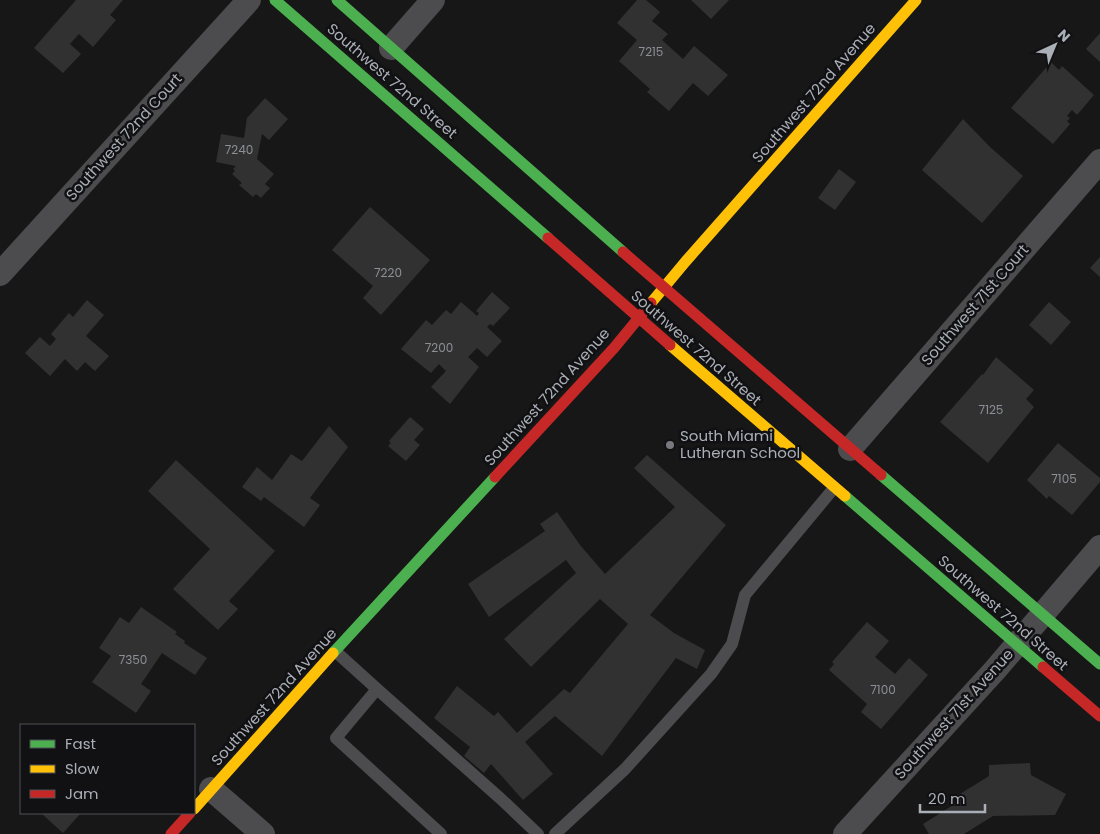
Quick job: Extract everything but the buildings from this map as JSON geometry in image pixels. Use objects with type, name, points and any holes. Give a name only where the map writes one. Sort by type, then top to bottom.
[{"type":"main road","name":"Southwest 72nd Street","points":[[275,0],[577,262],[638,318],[1100,716]]},
{"type":"main road","name":"Southwest 72nd Street","points":[[337,0],[664,288],[1100,664]]},
{"type":"main road","name":"Southwest 72nd Avenue","points":[[195,808],[335,651],[614,348],[664,288],[916,0]]},
{"type":"main road","points":[[171,834],[189,814]]},
{"type":"street","name":"Southwest 72nd Court","points":[[0,274],[249,0]]},
{"type":"street","points":[[390,48],[433,0]]},
{"type":"street","name":"Southwest 71st Court","points":[[850,449],[1100,161]]},
{"type":"street","name":"Southwest 71st Avenue","points":[[845,834],[1016,644],[1100,547]]},
{"type":"street","points":[[212,789],[264,834]]},
{"type":"lane","points":[[555,834],[625,769],[711,674],[732,644],[745,595],[834,488]]},
{"type":"lane","points":[[335,651],[538,834]]},
{"type":"lane","points":[[377,689],[336,738],[441,834]]},
{"type":"traffic: fast","points":[[275,0],[548,238]]},
{"type":"traffic: fast","points":[[337,0],[623,252]]},
{"type":"traffic: fast","points":[[881,475],[1100,664]]},
{"type":"traffic: fast","points":[[333,653],[495,477]]},
{"type":"traffic: fast","points":[[845,496],[1043,667]]},
{"type":"traffic: slow","points":[[651,303],[916,0]]},
{"type":"traffic: slow","points":[[670,345],[845,496]]},
{"type":"traffic: slow","points":[[195,808],[333,653]]},
{"type":"traffic: jam","points":[[548,238],[670,345]]},
{"type":"traffic: jam","points":[[623,252],[881,475]]},
{"type":"traffic: jam","points":[[495,477],[614,348],[651,303]]},
{"type":"traffic: jam","points":[[1043,667],[1100,716]]},
{"type":"traffic: jam","points":[[171,834],[189,814]]},
{"type":"place","name":"South Miami Lutheran School","points":[[670,445]]}]
